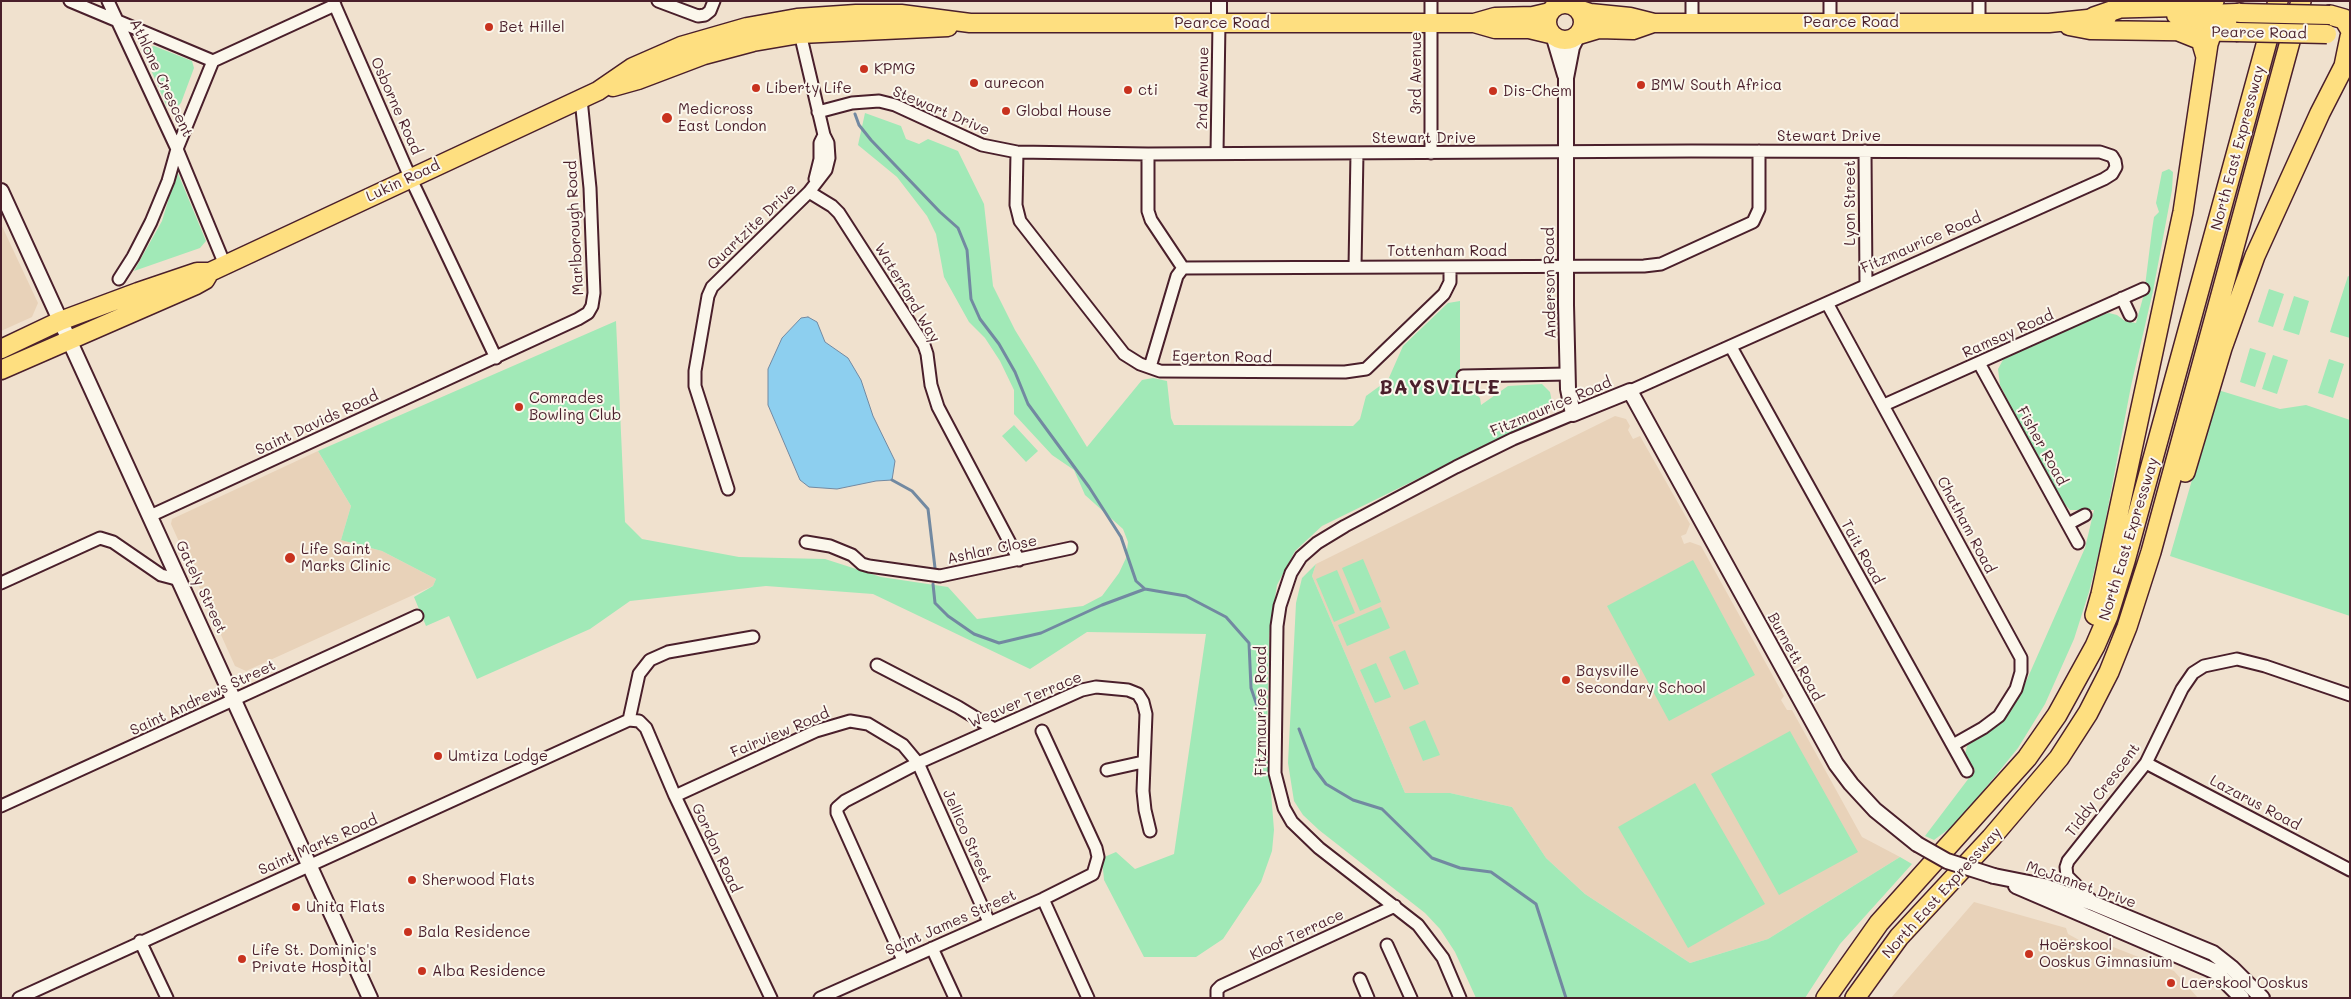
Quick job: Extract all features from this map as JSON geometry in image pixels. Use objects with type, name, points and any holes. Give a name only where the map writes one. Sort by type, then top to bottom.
[{"type":"highway","points":[[2094,17],[2120,8],[2197,6],[2214,1]]},
{"type":"highway","name":"North East Expressway","points":[[1826,998],[1854,955],[1879,923],[2027,758],[2057,715],[2095,646],[2108,616],[2122,568],[2278,1]]},
{"type":"highway","name":"North East Expressway","points":[[1855,998],[1899,937],[1991,838],[2059,758],[2088,713],[2109,672],[2127,627],[2151,552],[2301,1]]},
{"type":"highway","points":[[2151,552],[2166,534],[2222,348],[2255,256],[2328,96],[2344,66],[2344,19],[2330,15]]},
{"type":"highway","points":[[2082,670],[2086,645],[2101,594],[2183,212],[2206,57],[2212,32],[2220,21],[2233,17],[2257,32]]},
{"type":"highway","points":[[2181,32],[2201,40],[2206,57]]},
{"type":"highway","points":[[2328,96],[2350,70]]},
{"type":"main road","name":"Pearce Road","points":[[750,34],[798,26],[830,31],[936,29],[970,23],[1474,23],[1495,17],[1533,16],[1566,4],[1590,13],[1630,17],[1654,23],[2049,23],[2094,17],[2330,15]]},
{"type":"main road","points":[[1575,6],[1584,22],[1578,36]]},
{"type":"main road","points":[[1552,36],[1547,25],[1554,7]]},
{"type":"main road","name":"Pearce Road","points":[[1474,23],[1495,29],[1529,29],[1565,41],[1599,30],[1634,30],[1654,23]]},
{"type":"main road","name":"Pearce Road","points":[[2049,23],[2090,30],[2212,32]]},
{"type":"main road","name":"Pearce Road","points":[[2257,32],[2345,29]]},
{"type":"main road","name":"Lukin Road","points":[[1,348],[60,321],[185,276],[217,268],[598,91],[638,80],[750,34]]},
{"type":"main road","name":"Lukin Road","points":[[1,370],[68,339],[196,285],[205,280],[217,268]]},
{"type":"street","name":"Athlone Crescent","points":[[70,1],[117,19]]},
{"type":"street","name":"Athlone Crescent","points":[[108,1],[177,149],[217,268]]},
{"type":"street","points":[[658,1],[687,14],[698,16],[705,15],[710,11],[714,1]]},
{"type":"street","points":[[1218,23],[1219,1]]},
{"type":"street","name":"3rd Avenue","points":[[1431,1],[1431,153]]},
{"type":"street","points":[[1692,1],[1692,22]]},
{"type":"street","points":[[1830,1],[1830,22]]},
{"type":"street","points":[[1979,1],[1979,23]]},
{"type":"street","points":[[177,149],[213,61],[334,3]]},
{"type":"street","name":"Osborne Road","points":[[334,3],[410,177],[496,358]]},
{"type":"street","points":[[117,19],[213,61]]},
{"type":"street","name":"2nd Avenue","points":[[1217,154],[1218,23]]},
{"type":"street","name":"Quartzite Drive","points":[[728,489],[694,383],[710,292],[811,191],[823,175],[828,158],[828,143],[818,112],[798,26]]},
{"type":"street","points":[[1552,36],[1566,78]]},
{"type":"street","points":[[1566,78],[1572,47],[1578,36]]},
{"type":"street","name":"Anderson Road","points":[[1566,78],[1568,374],[1569,402],[1573,414]]},
{"type":"street","name":"Marlborough Road","points":[[496,358],[578,319],[588,313],[592,306],[594,293],[590,188],[581,99]]},
{"type":"street","name":"Stewart Drive","points":[[818,112],[852,103],[879,101],[895,105],[982,145],[1017,152],[1148,154],[1566,151],[2042,152]]},
{"type":"street","name":"Athlone Crescent","points":[[119,279],[151,222],[168,181],[177,149]]},
{"type":"street","name":"Tottenham Road","points":[[1182,268],[1644,266],[1661,264],[1753,222],[1759,209],[1759,151]]},
{"type":"street","name":"Lyon Street","points":[[1865,151],[1866,285]]},
{"type":"street","name":"Egerton Road","points":[[1017,152],[1016,205],[1020,221],[1124,354],[1160,371],[1345,372],[1366,369],[1444,294],[1450,282],[1450,267]]},
{"type":"street","name":"Fitzmaurice Road","points":[[1460,998],[1443,958],[1418,925],[1318,848],[1292,822],[1284,808],[1275,773],[1277,626],[1284,589],[1301,557],[1317,543],[1345,526],[1513,439],[1731,347],[2104,179],[2112,174],[2116,167],[2112,156],[2100,152],[2042,152]]},
{"type":"street","points":[[1355,267],[1357,153]]},
{"type":"street","points":[[1148,154],[1148,211],[1151,220],[1182,268],[1177,276],[1150,367]]},
{"type":"street","name":"Gately Street","points":[[1,191],[370,998]]},
{"type":"street","name":"Waterford Way","points":[[811,191],[839,213],[924,345],[935,401],[1019,560]]},
{"type":"street","name":"Ramsay Road","points":[[1884,405],[2143,289]]},
{"type":"street","points":[[2122,298],[2130,315]]},
{"type":"street","name":"Chatham Road","points":[[1827,303],[2021,658],[2021,672],[2016,689],[1999,716],[1984,728],[1953,745]]},
{"type":"street","name":"Tait Road","points":[[1731,347],[1967,771]]},
{"type":"street","name":"Saint Davids Road","points":[[150,516],[496,358]]},
{"type":"street","name":"Fisher Road","points":[[1979,363],[2078,543]]},
{"type":"street","points":[[1463,376],[1568,374]]},
{"type":"street","name":"Burnett Road","points":[[1630,391],[1836,764],[1851,784],[1875,810],[1917,844],[1947,861],[1994,876]]},
{"type":"street","points":[[2068,524],[2085,515]]},
{"type":"street","points":[[1,583],[100,538],[113,542],[161,575],[180,580]]},
{"type":"street","name":"Ashlar Close","points":[[806,542],[830,546],[869,566],[940,576],[1071,548]]},
{"type":"street","name":"Saint Andrews Street","points":[[1,806],[417,616]]},
{"type":"street","points":[[629,720],[639,674],[650,660],[668,652],[753,637]]},
{"type":"street","name":"Tiddy Crescent","points":[[2095,904],[2067,876],[2066,868],[2068,861],[2146,763],[2182,689],[2192,674],[2204,666],[2237,659],[2264,666],[2350,695]]},
{"type":"street","points":[[877,665],[958,707],[994,729]]},
{"type":"street","name":"Weaver Terrace","points":[[903,960],[837,813],[840,805],[845,801],[918,762],[1082,690],[1096,687],[1128,690],[1138,694],[1144,702],[1146,714],[1143,762],[1145,810],[1150,831]]},
{"type":"street","name":"Gordon Road","points":[[629,720],[639,721],[646,728],[675,796],[771,998]]},
{"type":"street","name":"Saint Marks Road","points":[[19,998],[140,941],[310,866],[629,720]]},
{"type":"street","name":"Fairview Road","points":[[675,796],[816,731],[850,721],[868,724],[890,736],[902,745],[918,762]]},
{"type":"street","name":"Saint James Street","points":[[820,998],[1093,874],[1098,857],[1096,848],[1042,731]]},
{"type":"street","name":"Jellico Street","points":[[918,762],[989,922]]},
{"type":"street","points":[[1108,770],[1143,762]]},
{"type":"street","name":"Lazarus Road","points":[[2146,763],[2350,870]]},
{"type":"street","name":"McJannet Drive","points":[[1994,876],[2029,882],[2095,904],[2213,953],[2239,987]]},
{"type":"street","name":"McJannet Drive","points":[[1994,876],[2216,972],[2239,987],[2262,998]]},
{"type":"street","points":[[2062,893],[2082,908],[2085,916]]},
{"type":"street","points":[[1043,898],[1088,998]]},
{"type":"street","name":"Kloof Terrace","points":[[1217,996],[1217,990],[1221,986],[1395,906]]},
{"type":"street","points":[[140,941],[167,998]]},
{"type":"street","points":[[1387,945],[1410,998]]},
{"type":"street","points":[[932,948],[955,998]]},
{"type":"street","points":[[1360,979],[1368,998]]},
{"type":"shaded area","points":[[1,224],[38,303],[32,317],[1,331]]},
{"type":"shaded area","name":"Baysville Secondary School","points":[[1615,416],[1626,419],[1630,426],[1628,430],[1633,439],[1640,436],[1690,524],[1686,534],[1681,536],[1684,544],[1690,542],[1701,546],[1784,696],[1781,700],[1787,710],[1792,710],[1862,837],[1900,857],[1768,939],[1690,963],[1585,894],[1546,858],[1512,807],[1450,793],[1405,793],[1312,576],[1316,564]]},
{"type":"shaded area","name":"Life Saint Marks Clinic","points":[[318,451],[351,506],[341,540],[382,551],[436,579],[433,586],[246,671],[235,666],[171,524],[172,519]]},
{"type":"shaded area","name":"Hoërskool Ooskus Gimnasium","points":[[1974,902],[2066,928],[2068,934],[2079,940],[2091,943],[2098,941],[2174,971],[2198,998],[1891,998]]},
{"type":"green space","points":[[154,46],[192,61],[194,68],[181,103],[176,108],[167,107],[145,56],[147,48]]},
{"type":"green space","points":[[865,113],[901,126],[906,139],[919,144],[928,139],[958,151],[984,204],[993,286],[1015,330],[1087,447],[1142,380],[1153,378],[1167,381],[1171,418],[1174,425],[1353,426],[1360,419],[1366,396],[1388,380],[1403,346],[1448,303],[1460,301],[1460,387],[1473,391],[1480,398],[1481,405],[1508,386],[1542,384],[1550,392],[1553,407],[1543,417],[1322,526],[1295,551],[1277,585],[1269,636],[1267,742],[1274,830],[1272,851],[1261,882],[1223,939],[1196,957],[1144,957],[1104,880],[1102,858],[1116,852],[1135,869],[1174,854],[1206,634],[1087,632],[1030,669],[873,594],[766,586],[630,601],[590,629],[477,679],[449,616],[426,626],[414,597],[433,586],[436,579],[382,551],[341,540],[351,506],[318,451],[616,321],[625,522],[642,539],[739,557],[825,559],[881,577],[948,587],[977,619],[1083,606],[1102,596],[1119,573],[1126,558],[1128,542],[1123,529],[1085,495],[1074,470],[1052,455],[1014,414],[1014,390],[1000,361],[985,338],[969,322],[944,277],[936,234],[927,216],[897,177],[858,145]]},
{"type":"green space","points":[[2169,169],[2173,172],[2172,190],[2153,291],[2131,386],[2102,539],[2089,592],[2074,639],[2045,704],[2018,748],[1957,823],[1934,840],[1925,836],[1975,770],[1965,754],[1967,746],[1994,727],[2011,711],[2021,693],[2085,548],[2094,510],[2070,510],[2054,492],[2000,385],[1998,369],[2004,358],[2097,316],[2109,313],[2117,315],[2125,321],[2136,323],[2144,294],[2154,217],[2159,212],[2156,203],[2162,172]]},
{"type":"green space","points":[[177,171],[206,241],[200,248],[134,271],[162,221]]},
{"type":"green space","points":[[2348,276],[2350,277],[2350,338],[2330,332]]},
{"type":"green space","points":[[2269,289],[2284,294],[2273,327],[2258,322]]},
{"type":"green space","points":[[2294,296],[2309,301],[2299,335],[2283,330]]},
{"type":"green space","points":[[2250,348],[2266,353],[2255,387],[2240,382]]},
{"type":"green space","points":[[2273,355],[2288,360],[2277,394],[2262,389]]},
{"type":"green space","points":[[2329,359],[2344,364],[2333,398],[2318,393]]},
{"type":"green space","points":[[2218,390],[2280,409],[2306,405],[2350,420],[2350,616],[2170,556]]},
{"type":"green space","points":[[1014,425],[1038,451],[1026,462],[1002,436]]},
{"type":"green space","points":[[1363,559],[1381,602],[1360,611],[1342,568]]},
{"type":"green space","points":[[1693,560],[1755,675],[1669,721],[1607,606]]},
{"type":"green space","points":[[1316,564],[1312,576],[1405,793],[1450,793],[1512,807],[1546,858],[1585,894],[1690,963],[1768,939],[1900,857],[1912,864],[1840,944],[1805,998],[1476,998],[1455,952],[1440,929],[1425,913],[1319,830],[1303,815],[1294,801],[1288,763],[1296,603],[1302,578]]},
{"type":"green space","points":[[1337,570],[1355,613],[1334,622],[1316,579]]},
{"type":"green space","points":[[1381,607],[1390,628],[1347,646],[1338,625]]},
{"type":"green space","points":[[1405,650],[1419,684],[1404,690],[1389,657]]},
{"type":"green space","points":[[1376,663],[1391,697],[1375,703],[1360,670]]},
{"type":"green space","points":[[1425,720],[1440,755],[1423,761],[1409,727]]},
{"type":"green space","points":[[1790,731],[1858,852],[1779,895],[1711,774]]},
{"type":"green space","points":[[1695,783],[1765,904],[1688,948],[1618,827]]},
{"type":"water","points":[[808,317],[817,322],[825,342],[848,358],[861,380],[873,416],[895,461],[892,480],[876,481],[837,489],[809,487],[800,480],[768,405],[768,369],[782,338],[801,318]]},
{"type":"waterway","points":[[855,114],[859,125],[871,140],[940,212],[958,228],[967,250],[971,299],[980,319],[999,344],[1015,372],[1028,404],[1089,487],[1121,537],[1136,581],[1145,589]]},
{"type":"waterway","points":[[892,480],[912,491],[928,509],[935,568]]},
{"type":"waterway","points":[[933,584],[935,603],[948,616],[974,634],[999,643],[1041,633],[1102,605],[1145,589],[1186,596],[1226,617],[1249,643],[1251,688],[1263,723]]},
{"type":"waterway","points":[[1299,729],[1314,768],[1326,784],[1353,800],[1382,809],[1432,858],[1460,868],[1491,872],[1536,904],[1566,998]]},
{"type":"place","name":"Bet Hillel","points":[[489,27]]},
{"type":"place","name":"KPMG","points":[[864,69]]},
{"type":"place","name":"aurecon","points":[[974,83]]},
{"type":"place","name":"BMW South Africa","points":[[1641,85]]},
{"type":"place","name":"Liberty Life","points":[[756,88]]},
{"type":"place","name":"cti","points":[[1128,90]]},
{"type":"place","name":"Dis-Chem","points":[[1493,91]]},
{"type":"place","name":"Global House","points":[[1006,111]]},
{"type":"place","name":"Medicross East London","points":[[667,118]]},
{"type":"place","name":"Comrades Bowling Club","points":[[519,407]]},
{"type":"place","name":"Life Saint Marks Clinic","points":[[290,558]]},
{"type":"place","name":"Baysville Secondary School","points":[[1566,680]]},
{"type":"place","name":"Umtiza Lodge","points":[[438,756]]},
{"type":"place","name":"Sherwood Flats","points":[[412,880]]},
{"type":"place","name":"Unita Flats","points":[[296,907]]},
{"type":"place","name":"Bala Residence","points":[[408,932]]},
{"type":"place","name":"Hoërskool Ooskus Gimnasium","points":[[2029,954]]},
{"type":"place","name":"Life St. Dominic's Private Hospital","points":[[242,959]]},
{"type":"place","name":"Alba Residence","points":[[422,971]]},
{"type":"place","name":"Laerskool Ooskus","points":[[2171,983]]},
{"type":"district","name":"BAYSVILLE","points":[[1440,388]]}]
